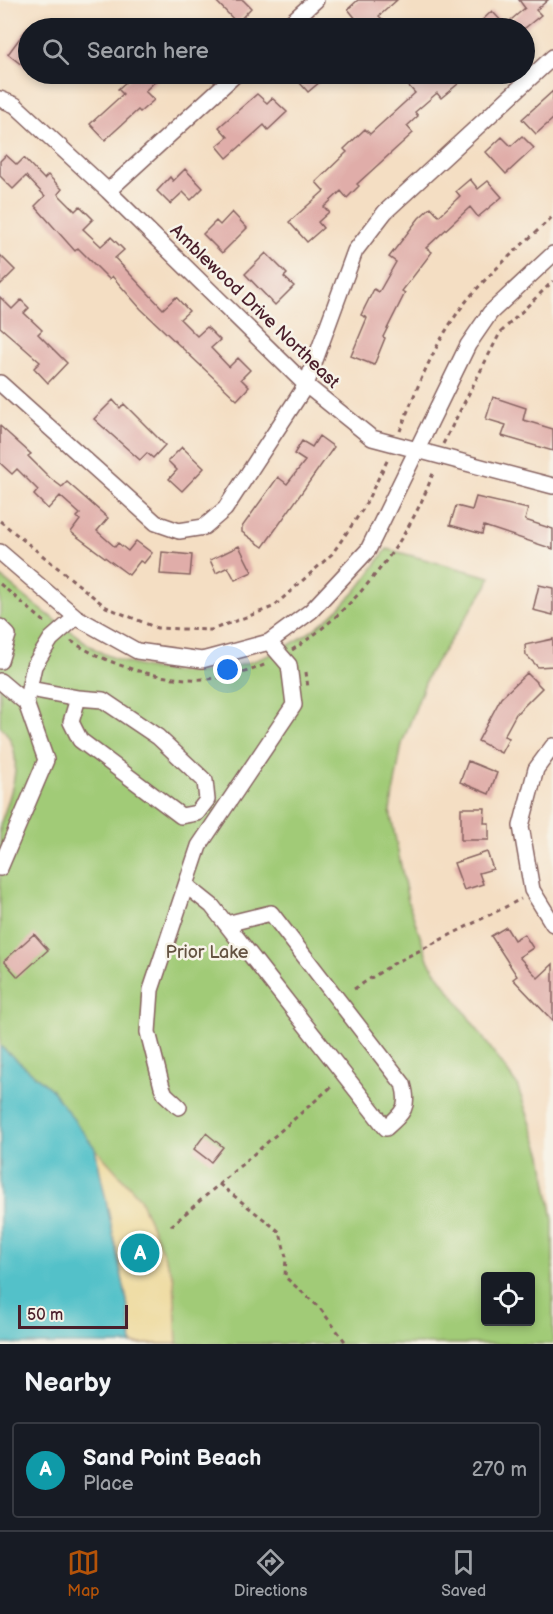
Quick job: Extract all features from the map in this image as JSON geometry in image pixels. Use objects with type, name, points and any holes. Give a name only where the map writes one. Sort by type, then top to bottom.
[{"type":"street","points":[[296,18],[316,0]]},
{"type":"street","points":[[535,74],[553,57]]},
{"type":"street","points":[[108,191],[225,84]]},
{"type":"street","points":[[0,383],[156,523],[179,531],[204,527],[225,509],[306,385],[355,251],[385,212],[524,84]]},
{"type":"street","name":"Amblewood Drive Northeast","points":[[0,99],[15,105],[108,191],[306,385],[372,438],[553,486]]},
{"type":"street","points":[[0,552],[76,617],[137,651],[202,660],[268,642],[311,611],[368,550],[468,345],[490,313],[553,254]]},
{"type":"street","points":[[0,867],[46,760],[28,696],[34,666],[51,639],[76,617]]},
{"type":"street","points":[[0,627],[8,635],[0,661]]},
{"type":"street","points":[[179,1107],[165,1094],[162,1087],[148,1032],[151,990],[199,846],[294,705],[290,665],[268,642]]},
{"type":"street","points":[[0,681],[28,696],[78,698],[103,700],[158,737],[205,781],[207,801],[197,813],[181,816],[80,740],[71,722],[78,698]]},
{"type":"street","points":[[553,746],[536,770],[521,826],[532,890],[553,924]]},
{"type":"street","points":[[187,886],[212,906],[226,924],[386,1128],[401,1115],[407,1099],[403,1084],[270,913],[226,924]]},
{"type":"path","points":[[0,521],[106,607],[157,628],[211,630],[273,606],[332,554],[363,509],[395,444],[434,349],[463,306],[486,278],[553,216]]},
{"type":"path","points":[[0,584],[58,633],[126,669],[156,676],[186,679],[218,677],[260,667],[282,657],[320,631],[346,608],[379,569],[410,522],[430,480],[438,456],[500,333],[553,281]]},
{"type":"path","points":[[354,989],[393,964],[520,900],[532,890]]},
{"type":"path","points":[[171,1226],[332,1087]]},
{"type":"path","points":[[219,1184],[280,1232],[286,1257],[285,1277],[319,1307],[347,1344]]},
{"type":"green space","name":"Prior Lake","points":[[387,549],[490,577],[487,586],[429,672],[402,744],[390,811],[408,901],[429,962],[517,1085],[542,1155],[553,1220],[553,1344],[132,1344],[127,1301],[51,1089],[0,1046],[0,825],[9,801],[15,774],[15,761],[8,736],[0,726],[0,576],[46,614],[102,653],[137,665],[171,671],[205,671],[238,666],[270,655],[300,639],[328,618],[363,583]]},
{"type":"sand","points":[[95,1148],[139,1197],[174,1279],[177,1344],[132,1344],[127,1301]]},
{"type":"water","points":[[0,1046],[51,1089],[95,1148],[127,1301],[132,1344],[0,1344]]},
{"type":"building","points":[[215,0],[243,0],[251,8],[242,18],[232,18]]},
{"type":"building","points":[[358,0],[397,0],[379,16],[381,18],[355,18],[348,9]]},
{"type":"building","points":[[519,0],[548,0],[536,10],[541,15],[535,20],[535,18],[513,18],[525,8]]},
{"type":"building","points":[[492,11],[498,18],[485,18]]},
{"type":"building","points":[[18,40],[18,62],[8,54]]},
{"type":"building","points":[[124,84],[152,84],[145,91],[154,100],[140,112],[138,110],[105,140],[90,124],[123,94],[118,89]]},
{"type":"building","points":[[301,84],[317,84],[308,92]]},
{"type":"building","points":[[407,84],[458,84],[441,98],[437,93],[415,112],[418,116],[407,126],[413,133],[357,184],[359,186],[347,198],[341,191],[324,207],[329,212],[318,222],[323,228],[307,242],[289,222],[324,191],[316,182],[347,152],[344,149],[365,129],[370,134],[415,93]]},
{"type":"building","points":[[553,91],[553,119],[536,134],[522,119]]},
{"type":"building","points":[[257,94],[267,103],[272,98],[287,112],[268,130],[264,125],[227,158],[217,146],[228,137],[219,127]]},
{"type":"building","points":[[522,136],[534,148],[506,174],[486,152],[502,137],[511,146]]},
{"type":"building","points":[[6,155],[17,165],[24,158],[44,179],[48,175],[62,189],[58,194],[75,211],[80,206],[93,219],[83,229],[101,246],[111,237],[124,250],[115,258],[163,309],[176,297],[189,311],[180,319],[197,336],[207,327],[220,340],[211,348],[229,367],[238,358],[250,370],[241,379],[249,387],[237,400],[141,309],[112,276],[109,279],[78,248],[75,251],[35,206],[45,196],[26,176],[13,189],[0,176],[0,161]]},
{"type":"building","points":[[185,169],[203,188],[191,200],[183,192],[170,204],[157,191],[170,177],[173,181]]},
{"type":"building","points":[[470,179],[478,189],[488,181],[502,197],[478,217],[470,207],[426,248],[432,252],[402,291],[405,293],[383,337],[385,338],[374,365],[351,356],[367,318],[361,315],[374,289],[379,292],[396,262],[389,257],[419,218],[431,207],[439,216],[460,196],[456,191]]},
{"type":"building","points":[[232,212],[247,228],[222,253],[203,234],[216,221],[220,225]]},
{"type":"building","points":[[266,253],[287,274],[284,277],[294,286],[275,305],[245,274]]},
{"type":"building","points":[[0,255],[15,270],[0,285]]},
{"type":"building","points":[[0,297],[12,309],[21,300],[29,308],[24,313],[42,330],[38,334],[67,363],[48,383],[34,368],[40,362],[0,327]]},
{"type":"building","points":[[493,397],[526,408],[523,420],[553,429],[553,451],[502,436],[506,425],[486,419]]},
{"type":"building","points":[[113,400],[120,408],[124,404],[165,445],[153,458],[147,453],[140,460],[94,419]]},
{"type":"building","points":[[0,426],[31,454],[28,456],[50,478],[62,487],[67,482],[108,518],[97,531],[115,547],[118,543],[128,551],[136,541],[152,553],[144,563],[140,561],[129,575],[71,532],[80,520],[77,517],[80,514],[60,496],[48,509],[34,495],[38,490],[17,469],[12,474],[0,463]]},
{"type":"building","points":[[319,436],[334,447],[263,547],[242,532],[242,527],[278,477],[287,484],[305,461],[294,454],[302,441],[312,447]]},
{"type":"building","points":[[182,447],[204,468],[182,491],[169,479],[177,470],[168,461]]},
{"type":"building","points":[[476,497],[528,509],[525,520],[553,529],[553,549],[484,526],[482,534],[450,525],[456,506],[472,510]]},
{"type":"building","points":[[239,546],[252,572],[235,580],[228,567],[216,573],[210,560]]},
{"type":"building","points":[[162,552],[192,555],[190,576],[160,574]]},
{"type":"building","points":[[539,585],[553,588],[553,615],[533,610]]},
{"type":"building","points":[[553,639],[553,666],[538,667],[526,655],[525,645]]},
{"type":"building","points":[[527,673],[542,688],[516,714],[504,736],[509,738],[501,753],[478,741],[501,698]]},
{"type":"building","points":[[468,761],[497,773],[489,794],[460,782]]},
{"type":"building","points":[[461,808],[485,808],[484,823],[489,823],[489,840],[461,840]]},
{"type":"building","points":[[487,852],[493,869],[479,873],[483,884],[464,890],[454,863]]},
{"type":"building","points":[[506,927],[514,940],[524,934],[533,948],[519,957],[538,978],[553,964],[553,1021],[513,979],[517,976],[491,936]]},
{"type":"building","points":[[34,934],[48,950],[18,977],[4,961]]},
{"type":"building","points":[[206,1133],[223,1147],[211,1162],[194,1149]]},
{"type":"place","name":"Sand Point Beach","points":[[140,1253]]}]
